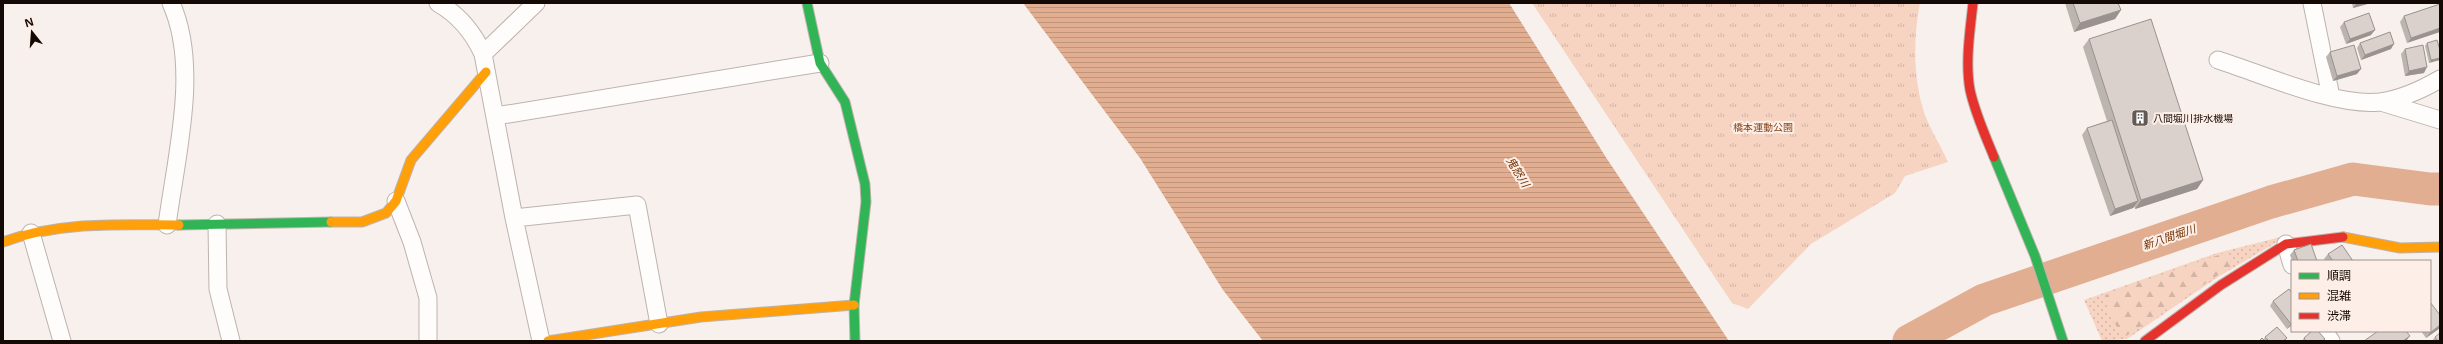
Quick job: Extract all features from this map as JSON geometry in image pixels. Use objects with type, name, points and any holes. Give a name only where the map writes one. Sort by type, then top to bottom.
[{"type":"street","points":[[167,225],[186,81],[182,33],[171,3]]},
{"type":"street","points":[[438,3],[452,11],[474,35],[483,54],[496,116],[514,218],[541,341]]},
{"type":"street","points":[[483,54],[536,3]]},
{"type":"street","points":[[807,3],[820,63],[846,102],[865,184],[866,202],[854,305],[855,341]]},
{"type":"street","points":[[1973,3],[1968,52],[1970,89],[1979,122],[2035,256],[2063,341]]},
{"type":"street","points":[[2312,3],[2331,97]]},
{"type":"street","points":[[2218,60],[2331,97],[2346,100],[2381,102],[2440,120]]},
{"type":"street","points":[[496,116],[820,63]]},
{"type":"street","points":[[3,242],[31,233],[69,226],[362,222],[386,212],[396,201],[411,160],[440,128],[486,72]]},
{"type":"street","points":[[2381,102],[2422,89],[2440,79]]},
{"type":"street","points":[[396,201],[412,242],[428,298],[428,341]]},
{"type":"street","points":[[514,218],[637,205],[659,324]]},
{"type":"street","points":[[216,224],[218,289],[231,341]]},
{"type":"street","points":[[31,233],[62,341]]},
{"type":"street","points":[[2145,341],[2221,285],[2286,244],[2344,237],[2400,248],[2440,247]]},
{"type":"street","points":[[2286,244],[2291,262]]},
{"type":"street","points":[[548,341],[701,316],[854,305]]},
{"type":"street","points":[[2325,332],[2331,341]]},
{"type":"green space","name":"橋本運動公園","points":[[1532,3],[1920,3],[1915,45],[1918,88],[1925,115],[1948,162],[1905,176],[1895,193],[1811,244],[1748,309],[1732,303]]},
{"type":"green space","points":[[2289,235],[2218,277],[2127,339],[2102,341],[2084,300],[2217,253]]},
{"type":"green space","points":[[2227,252],[2232,266],[2126,336],[2121,332],[2111,318],[2105,296],[2107,294]]},
{"type":"water","name":"鬼怒川","points":[[1023,3],[1509,3],[1607,159],[1729,341],[1263,341],[1223,290],[1140,158]]},
{"type":"building","points":[[2073,3],[2118,3],[2121,10],[2080,23]]},
{"type":"building","points":[[2440,4],[2440,28],[2411,38],[2404,16]]},
{"type":"building","points":[[2369,13],[2375,30],[2350,39],[2344,22]]},
{"type":"building","name":"八間堀川排水機場","points":[[2151,19],[2203,180],[2141,200],[2089,39]]},
{"type":"building","points":[[2390,32],[2394,44],[2365,55],[2360,43]]},
{"type":"building","points":[[2437,40],[2440,50],[2440,58],[2431,60],[2427,43]]},
{"type":"building","points":[[2354,45],[2361,69],[2337,76],[2330,52]]},
{"type":"building","points":[[2423,45],[2427,67],[2409,71],[2405,49]]},
{"type":"building","points":[[2112,120],[2138,201],[2115,209],[2087,128]]},
{"type":"building","points":[[2311,244],[2317,260],[2298,260],[2294,250]]},
{"type":"building","points":[[2342,245],[2352,260],[2332,260],[2328,254]]},
{"type":"building","points":[[2289,289],[2291,292],[2291,324],[2273,301]]},
{"type":"building","points":[[2431,303],[2440,315],[2440,325],[2430,333]]},
{"type":"building","points":[[2277,327],[2287,338],[2283,341],[2269,341],[2265,337]]},
{"type":"building","points":[[2311,332],[2319,332],[2325,339],[2322,341],[2306,341],[2304,338]]},
{"type":"building","points":[[2377,332],[2407,332],[2410,336],[2403,341],[2364,341]]},
{"type":"building","points":[[2440,333],[2440,341],[2438,341],[2435,337]]},
{"type":"waterway","name":"新八間堀川","points":[[1909,341],[1984,300],[2271,202],[2353,179],[2440,189]]},
{"type":"traffic: fast","points":[[807,3],[820,63],[845,102],[865,184],[866,202],[854,305],[855,341]]},
{"type":"traffic: fast","points":[[1994,157],[2035,256],[2063,341]]},
{"type":"traffic: fast","points":[[179,225],[331,222]]},
{"type":"traffic: slow","points":[[331,222],[362,222],[386,213],[396,201],[411,160],[486,72]]},
{"type":"traffic: slow","points":[[3,242],[24,235],[68,227],[112,225],[179,225]]},
{"type":"traffic: slow","points":[[2343,237],[2400,248],[2440,247]]},
{"type":"traffic: slow","points":[[548,341],[701,317],[854,305]]},
{"type":"traffic: jam","points":[[1973,3],[1968,58],[1970,90],[1977,116],[1994,157]]},
{"type":"traffic: jam","points":[[2145,341],[2221,285],[2286,244],[2343,237]]},
{"type":"place","name":"八間堀川排水機場","points":[[2140,118]]}]
